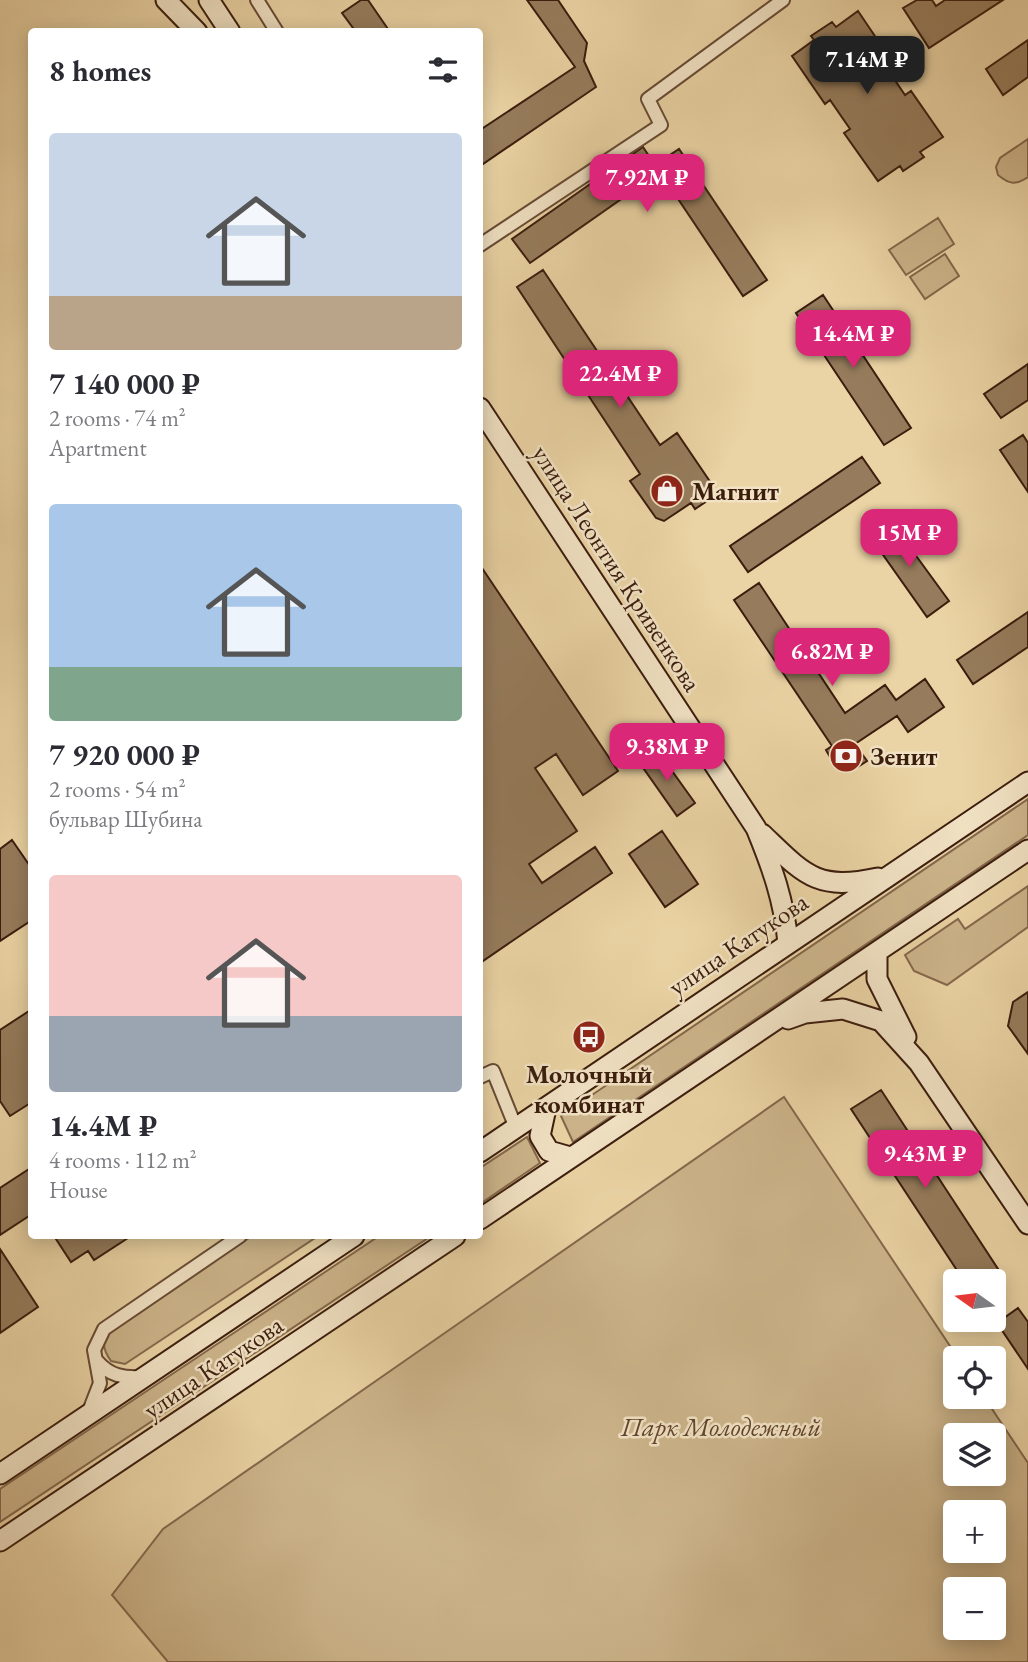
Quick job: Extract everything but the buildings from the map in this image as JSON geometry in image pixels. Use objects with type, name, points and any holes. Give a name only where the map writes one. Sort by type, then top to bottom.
[{"type":"main road","points":[[166,0],[193,28]]},
{"type":"main road","points":[[209,0],[227,28]]},
{"type":"main road","name":"улица Леонтия Кривенкова","points":[[483,413],[756,828]]},
{"type":"main road","name":"улица Катукова","points":[[483,1150],[1028,782]]},
{"type":"main road","points":[[756,828],[793,864],[816,879],[836,884],[885,877]]},
{"type":"main road","points":[[756,828],[776,874],[786,919],[788,943]]},
{"type":"main road","points":[[483,1217],[1028,850]]},
{"type":"main road","points":[[877,952],[877,979],[919,1063],[1028,1224]]},
{"type":"main road","points":[[760,1030],[805,1013],[843,1009],[881,1021],[919,1063]]},
{"type":"main road","points":[[546,1108],[540,1136],[549,1151],[570,1157]]},
{"type":"main road","name":"улица Катукова","points":[[0,1474],[350,1239]]},
{"type":"main road","name":"улица Катукова","points":[[0,1541],[451,1239]]},
{"type":"street","points":[[257,0],[274,28]]},
{"type":"street","points":[[483,243],[661,125],[648,99],[783,0]]},
{"type":"street","points":[[483,1076],[493,1071],[516,1128]]},
{"type":"street","points":[[87,1415],[100,1383],[94,1350],[104,1329],[236,1239]]},
{"type":"street","points":[[94,1350],[97,1361],[105,1370],[127,1377],[145,1376]]},
{"type":"green space","points":[[1028,139],[1028,177],[1016,183],[1006,181],[998,175],[996,167],[1000,158]]},
{"type":"green space","points":[[938,218],[954,244],[906,275],[889,250]]},
{"type":"green space","points":[[945,254],[959,276],[925,299],[910,277]]},
{"type":"green space","points":[[1028,799],[1028,835],[573,1142],[561,1116]]},
{"type":"green space","points":[[1028,886],[1028,927],[947,985],[914,971],[905,955],[958,919],[965,929]]},
{"type":"green space","name":"Парк Молодежный","points":[[784,1097],[950,1346],[943,1346],[943,1409],[992,1409],[1001,1423],[943,1423],[943,1486],[1006,1486],[1006,1430],[1028,1463],[1028,1662],[168,1662],[112,1595],[163,1529]]},
{"type":"green space","points":[[527,1137],[540,1163],[483,1202],[483,1166]]},
{"type":"green space","points":[[248,1239],[313,1239],[125,1364],[111,1361],[106,1353],[105,1338],[110,1331]]},
{"type":"green space","points":[[375,1239],[426,1239],[0,1522],[0,1489]]},
{"type":"place","name":"Магнит","points":[[667,491]]},
{"type":"place","name":"Зенит","points":[[846,756]]},
{"type":"place","name":"Молочный комбинат","points":[[589,1037]]}]
